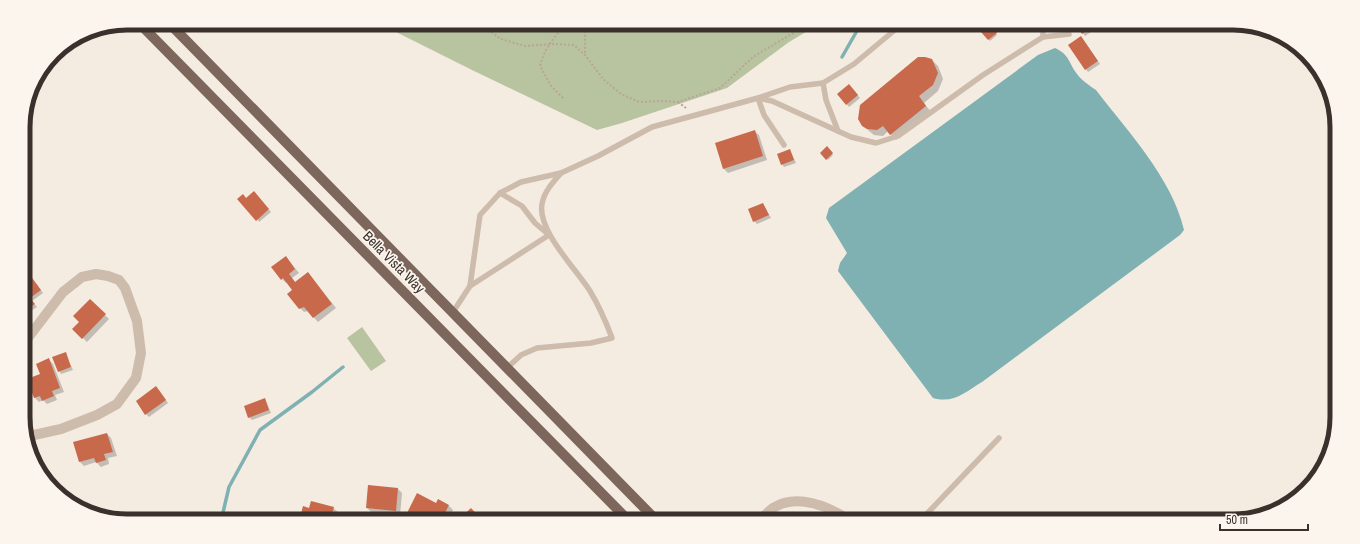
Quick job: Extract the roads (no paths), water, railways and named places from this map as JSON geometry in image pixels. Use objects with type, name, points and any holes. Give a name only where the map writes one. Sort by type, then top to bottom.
[{"type":"main road","name":"Bella Vista Way","points":[[146,30],[622,514]]},
{"type":"main road","name":"Bella Vista Way","points":[[176,30],[650,514]]},
{"type":"street","points":[[30,335],[63,292],[82,276],[96,274],[119,280],[125,288],[137,320],[141,353],[136,378],[117,404],[97,415],[61,429],[32,435]]},
{"type":"street","points":[[767,514],[774,508],[796,501],[819,504],[840,514]]},
{"type":"lane","points":[[470,286],[480,215],[500,193],[521,182],[561,173],[598,156],[652,127],[758,98],[790,87],[823,84],[854,64],[895,30]]},
{"type":"lane","points":[[1044,30],[1044,37]]},
{"type":"lane","points":[[758,98],[772,101],[851,137],[876,144],[898,136],[983,75],[1044,37],[1069,34]]},
{"type":"lane","points":[[823,84],[826,100],[838,131]]},
{"type":"lane","points":[[758,98],[764,116],[784,145]]},
{"type":"lane","points":[[549,235],[544,220],[542,204],[549,187],[561,173]]},
{"type":"lane","points":[[500,193],[522,206],[535,223],[549,235],[573,265],[605,318],[612,338],[591,343],[537,348],[521,355],[507,368]]},
{"type":"lane","points":[[453,312],[470,286],[549,235]]},
{"type":"lane","points":[[927,514],[999,438]]},
{"type":"water","points":[[1055,48],[1064,53],[1081,79],[1096,90],[1148,156],[1170,192],[1184,230],[1180,235],[982,382],[965,393],[953,398],[933,398],[838,271],[840,263],[847,253],[826,218],[829,208],[1038,55]]},
{"type":"waterway","points":[[842,57],[857,30]]},
{"type":"waterway","points":[[223,514],[229,487],[260,430],[343,367]]}]
